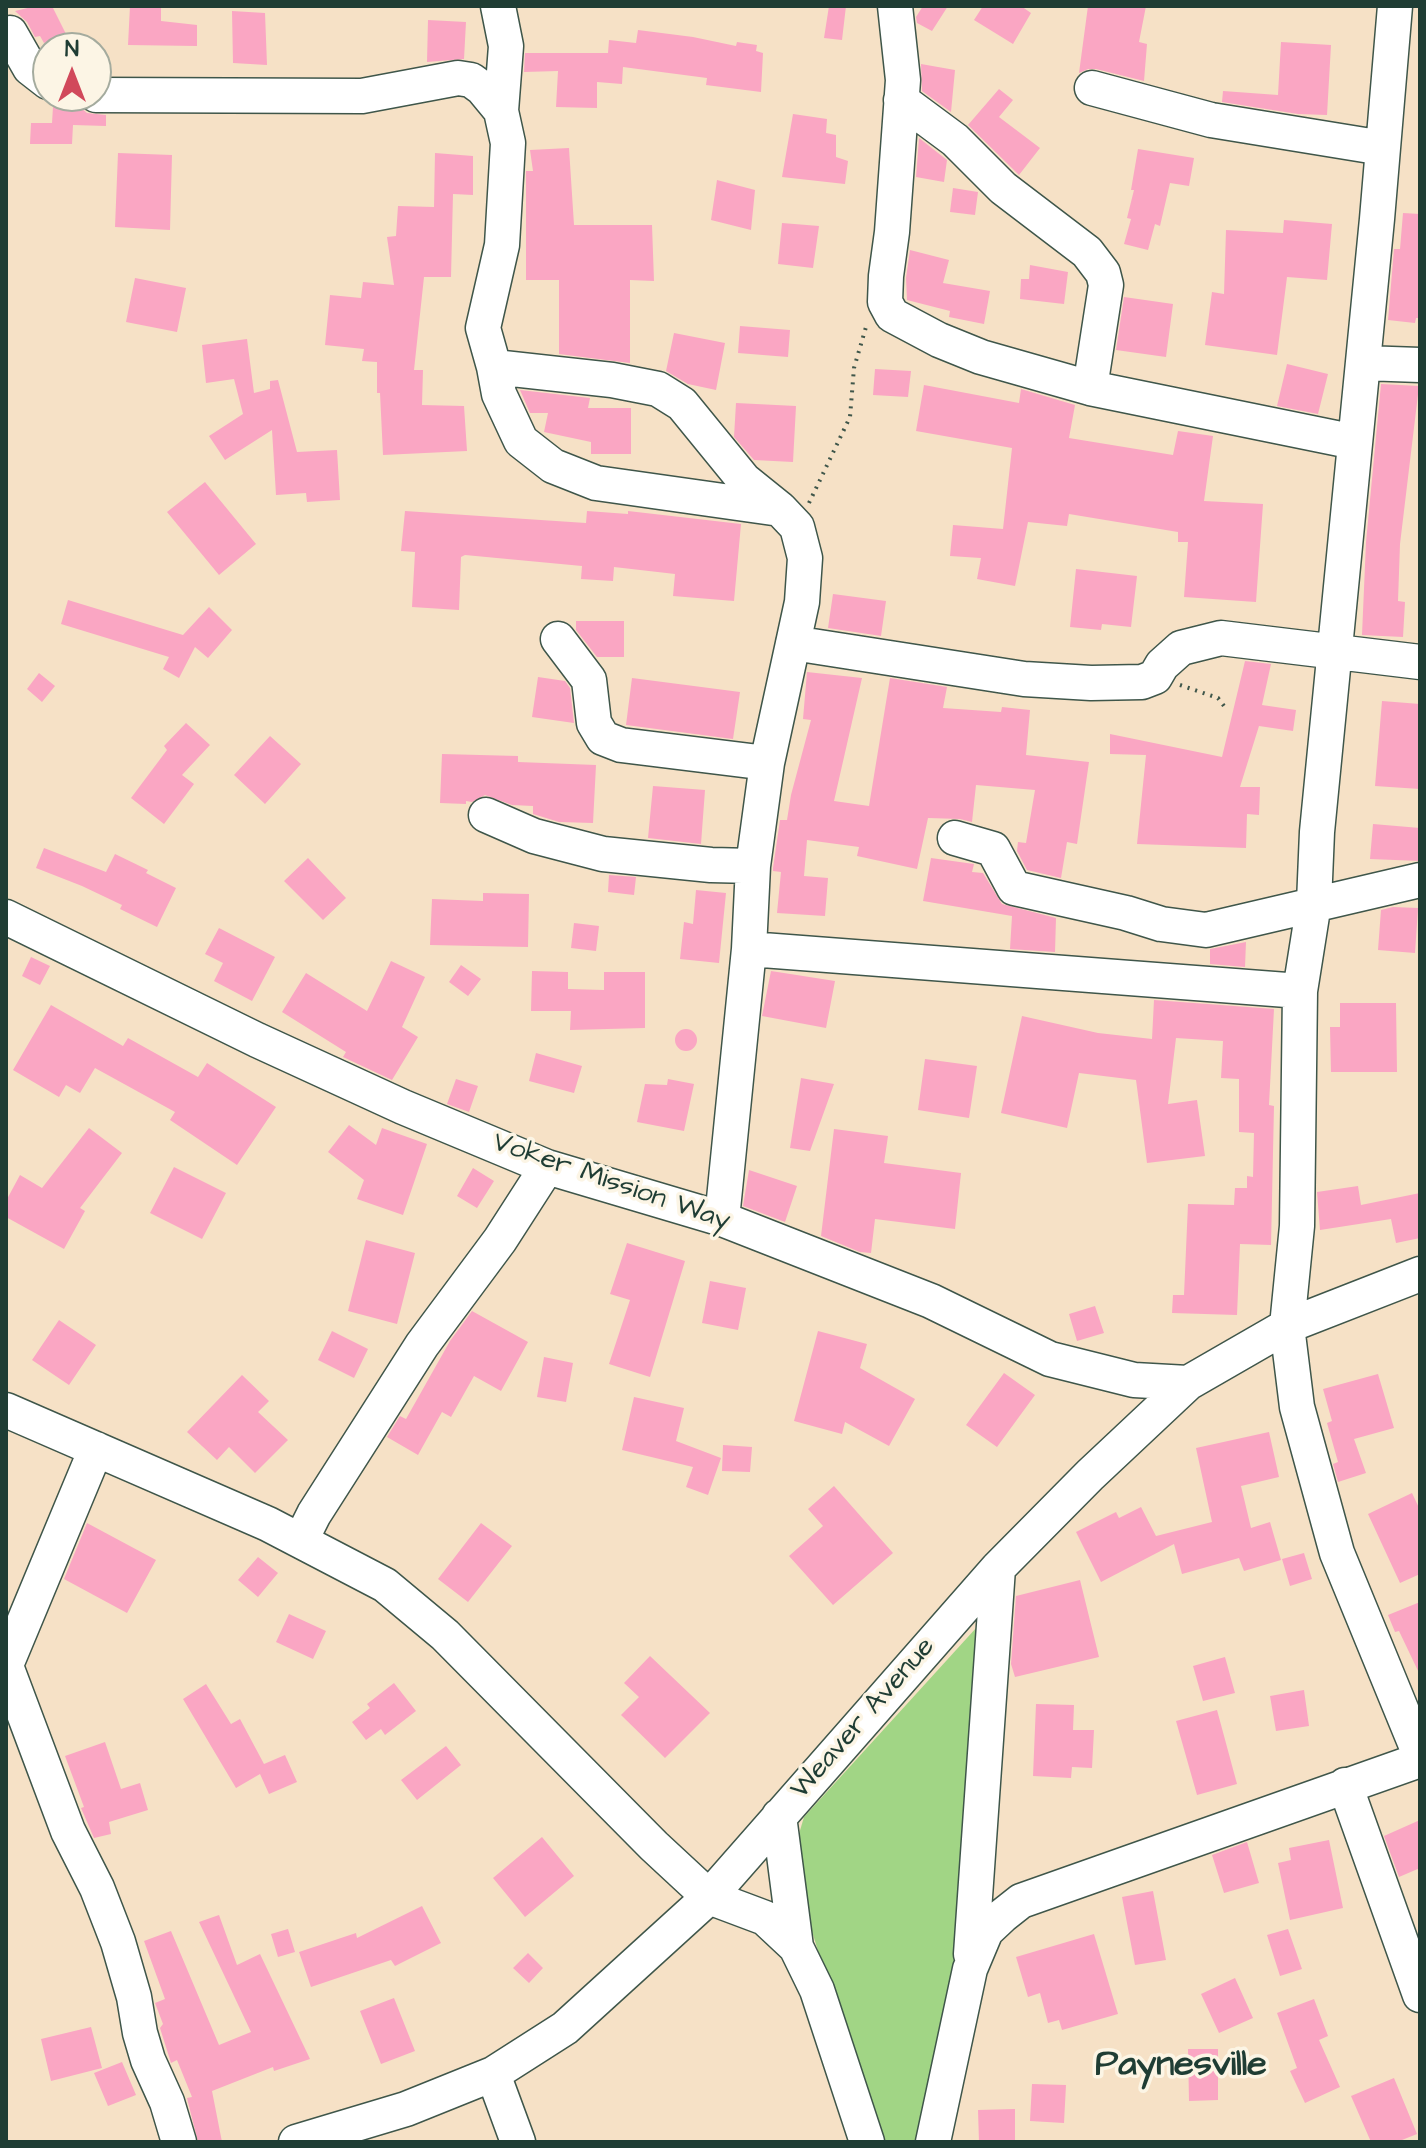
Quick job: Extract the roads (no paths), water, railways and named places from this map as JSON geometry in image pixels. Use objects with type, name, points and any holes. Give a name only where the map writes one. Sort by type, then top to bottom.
[{"type":"street","points":[[498,6],[506,46],[501,111],[508,143],[507,198],[502,245],[483,328],[499,394],[521,441],[553,466],[596,483],[789,518]]},
{"type":"street","points":[[895,6],[903,80],[886,276],[885,302],[890,311],[912,326],[981,357],[1090,388],[1355,442]]},
{"type":"street","points":[[970,1969],[986,1931],[1021,1901],[1420,1757],[1337,1553],[1297,1407],[1287,1326],[1297,1226],[1300,991],[1314,903],[1317,832],[1383,148],[1403,25]]},
{"type":"street","points":[[10,33],[32,70]]},
{"type":"street","points":[[112,95],[362,96],[458,78],[471,80],[482,88],[501,111]]},
{"type":"street","points":[[1092,88],[1211,120],[1383,148]]},
{"type":"street","points":[[901,100],[955,140],[1003,188],[1087,252],[1103,273],[1106,285],[1090,388]]},
{"type":"street","points":[[1363,363],[1420,365]]},
{"type":"street","points":[[494,367],[612,380],[658,389],[682,404],[744,480],[789,518],[805,558],[802,602],[767,763],[753,866],[749,949],[722,1219]]},
{"type":"street","points":[[793,643],[1024,679],[1091,683],[1142,682],[1155,677],[1162,665],[1181,648],[1221,638],[1420,662]]},
{"type":"street","points":[[558,639],[589,680],[594,723],[603,738],[621,745],[767,763]]},
{"type":"street","points":[[486,815],[534,836],[603,854],[753,866]]},
{"type":"street","points":[[955,838],[993,849],[1014,888],[1161,924],[1206,930],[1420,880]]},
{"type":"street","name":"Voker Mission Way","points":[[6,917],[257,1040],[403,1107],[547,1167],[722,1219],[931,1301],[1050,1359],[1134,1380],[1188,1383]]},
{"type":"street","points":[[749,949],[1300,991]]},
{"type":"street","points":[[301,1540],[314,1514],[422,1345],[500,1240],[547,1167]]},
{"type":"street","name":"Weaver Avenue","points":[[296,2142],[406,2109],[493,2074],[565,2028],[709,1897],[998,1568],[1090,1475],[1188,1383],[1287,1326],[1420,1274]]},
{"type":"street","points":[[6,1410],[301,1540],[385,1585],[445,1635],[654,1846],[709,1897],[765,1918],[796,1947]]},
{"type":"street","points":[[96,1449],[6,1666],[68,1831],[97,1888],[118,1942],[148,2060],[167,2102],[179,2142]]},
{"type":"street","points":[[933,2142],[970,1969],[998,1568]]},
{"type":"street","points":[[1345,1785],[1420,1995]]},
{"type":"street","points":[[779,1816],[796,1947],[817,1990],[867,2142]]},
{"type":"street","points":[[493,2074],[518,2142]]},
{"type":"district","name":"Paynesville","points":[[1181,2066]]}]
